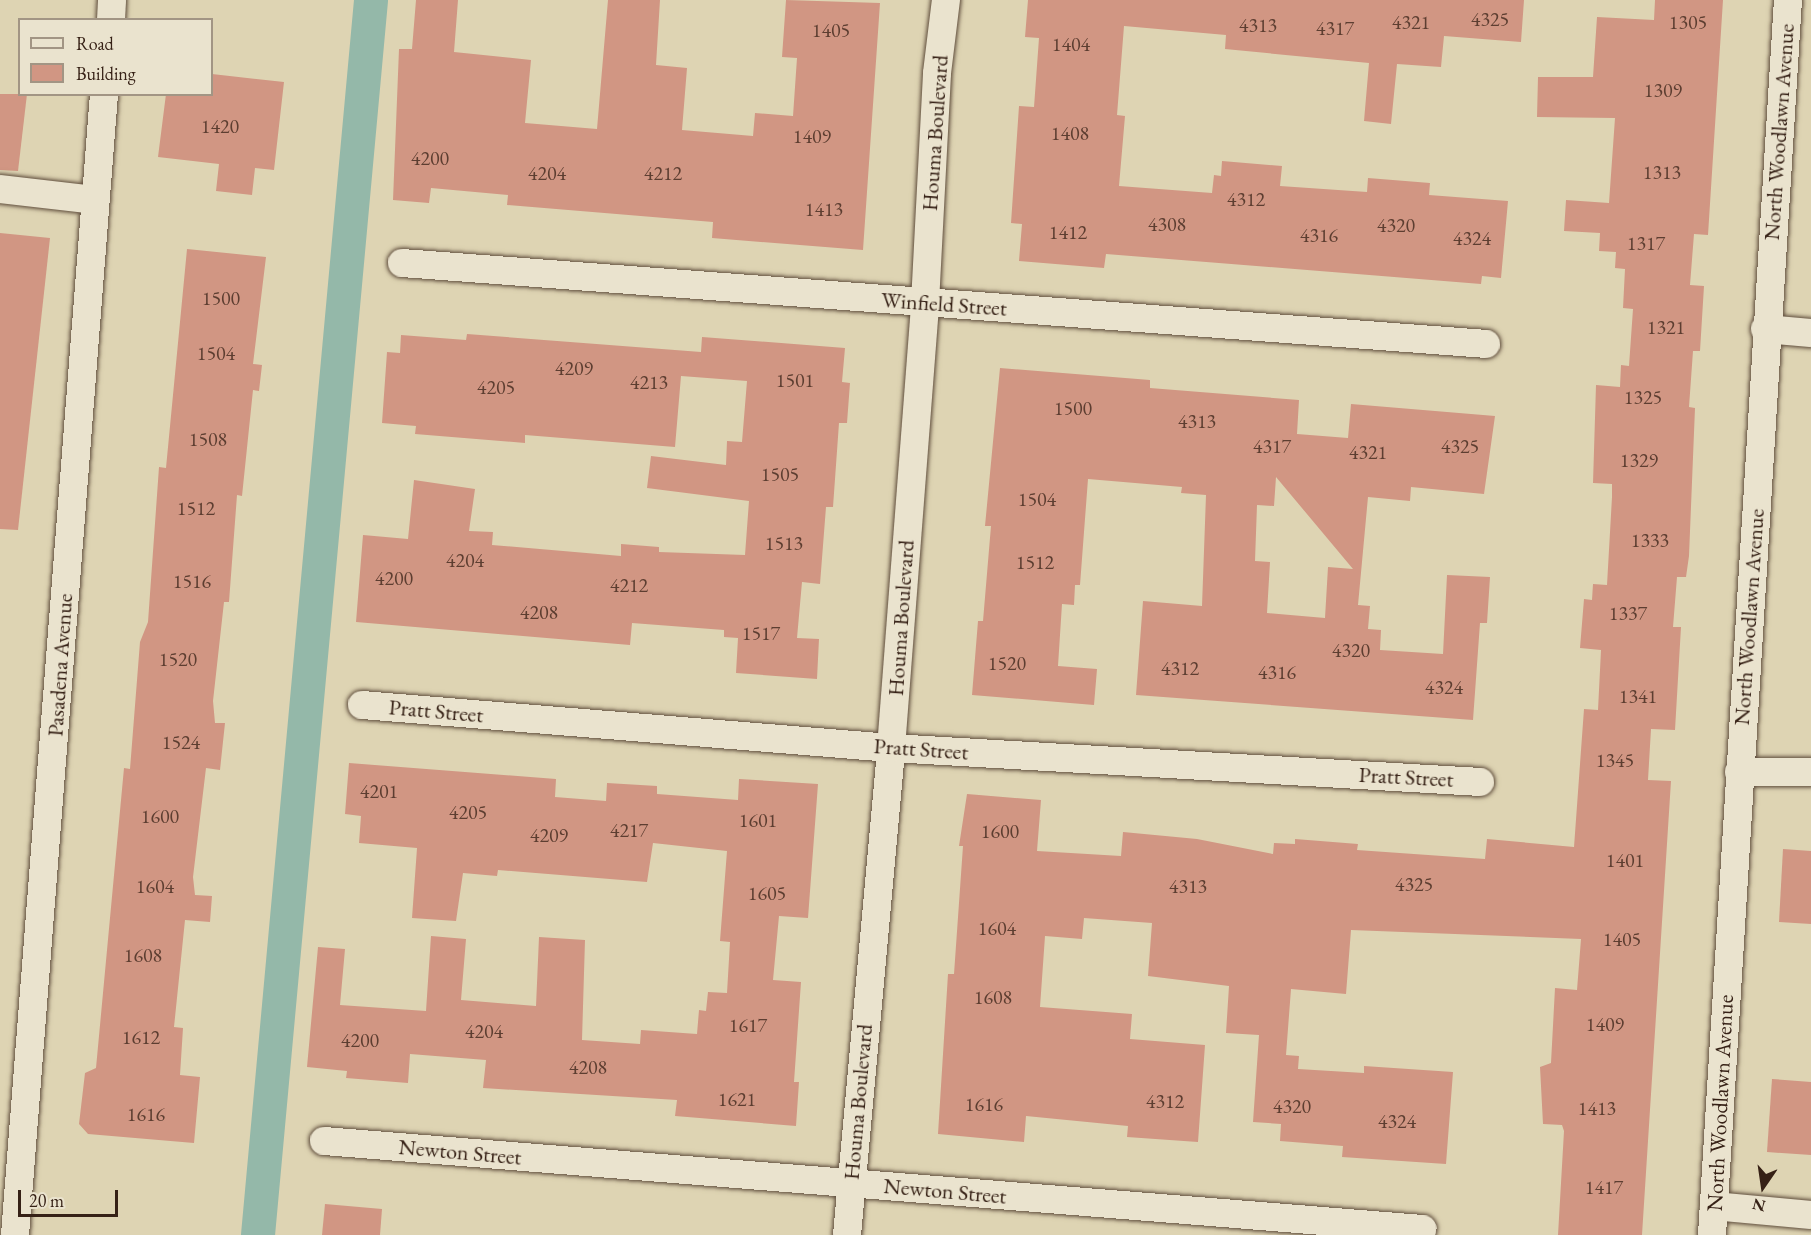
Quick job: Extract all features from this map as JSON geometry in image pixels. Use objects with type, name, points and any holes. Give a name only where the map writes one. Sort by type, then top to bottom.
[{"type":"street","points":[[111,18],[112,0]]},
{"type":"street","name":"Houma Boulevard","points":[[847,1235],[891,747],[925,303],[937,73],[946,0]]},
{"type":"street","name":"North Woodlawn Avenue","points":[[1712,1235],[1765,329],[1788,0]]},
{"type":"street","name":"Pasadena Avenue","points":[[15,1235],[11,1168],[104,96]]},
{"type":"street","points":[[0,189],[95,200]]},
{"type":"street","name":"Winfield Street","points":[[402,263],[1486,345]]},
{"type":"street","points":[[1765,329],[1811,333]]},
{"type":"street","name":"Pratt Street","points":[[362,705],[891,747],[1480,782]]},
{"type":"street","points":[[1739,772],[1811,772]]},
{"type":"street","name":"Newton Street","points":[[324,1141],[1422,1229]]},
{"type":"street","points":[[1714,1206],[1811,1215]]},
{"type":"building","points":[[416,0],[458,0],[454,52],[531,60],[525,123],[597,129],[608,0],[660,0],[656,65],[687,68],[682,130],[753,136],[755,113],[793,116],[797,58],[782,57],[786,0],[880,3],[863,250],[712,238],[713,222],[507,205],[508,195],[431,188],[429,203],[393,200],[399,49],[412,49]]},
{"type":"building","points":[[1028,0],[1524,0],[1521,42],[1444,36],[1441,67],[1397,64],[1391,124],[1364,121],[1369,63],[1225,49],[1226,35],[1124,26],[1117,115],[1125,116],[1119,186],[1212,193],[1214,175],[1221,176],[1222,161],[1282,166],[1280,186],[1367,192],[1368,178],[1430,183],[1429,195],[1508,201],[1501,278],[1482,276],[1481,284],[1106,254],[1104,268],[1019,261],[1022,224],[1011,223],[1019,106],[1034,107],[1039,38],[1025,37]]},
{"type":"building","points":[[1655,0],[1723,0],[1708,235],[1694,234],[1690,285],[1704,286],[1700,351],[1693,351],[1689,407],[1695,408],[1689,556],[1686,577],[1677,577],[1673,627],[1681,627],[1675,730],[1651,729],[1648,780],[1671,781],[1642,1235],[1558,1235],[1564,1131],[1562,1125],[1543,1124],[1540,1067],[1551,1063],[1555,988],[1577,990],[1581,939],[1351,930],[1346,994],[1291,989],[1286,1055],[1299,1056],[1298,1069],[1364,1073],[1364,1066],[1453,1072],[1446,1164],[1342,1157],[1343,1146],[1280,1141],[1281,1124],[1253,1122],[1259,1035],[1226,1033],[1229,986],[1148,976],[1152,923],[1084,918],[1082,939],[1045,936],[1040,1007],[1132,1014],[1130,1039],[1205,1045],[1198,1142],[1127,1137],[1128,1126],[1026,1116],[1024,1142],[938,1134],[948,974],[954,974],[963,846],[959,846],[967,794],[1041,800],[1037,851],[1121,856],[1123,832],[1197,839],[1273,854],[1274,843],[1295,844],[1295,839],[1358,844],[1357,850],[1485,859],[1487,839],[1574,847],[1584,709],[1598,710],[1601,650],[1580,648],[1584,599],[1592,600],[1593,584],[1607,585],[1612,497],[1612,484],[1593,483],[1596,385],[1620,387],[1621,365],[1629,366],[1633,309],[1623,308],[1625,269],[1615,268],[1616,252],[1599,251],[1600,233],[1564,231],[1566,200],[1609,203],[1615,118],[1537,117],[1538,77],[1593,77],[1597,17],[1654,20]]},
{"type":"building","points":[[213,74],[284,82],[274,170],[255,168],[252,195],[216,191],[219,164],[158,157],[166,96],[213,96]]},
{"type":"building","points":[[0,94],[27,96],[18,171],[0,170]]},
{"type":"building","points":[[0,233],[50,238],[18,530],[0,529]]},
{"type":"building","points":[[187,249],[266,257],[253,364],[262,365],[259,391],[253,390],[242,496],[237,495],[229,602],[224,602],[213,701],[215,723],[225,723],[220,770],[206,768],[193,877],[195,895],[212,896],[210,922],[185,920],[174,1027],[183,1028],[180,1075],[200,1077],[194,1143],[88,1134],[79,1124],[85,1073],[96,1068],[124,768],[130,769],[140,642],[148,622],[159,467],[166,468]]},
{"type":"building","points":[[467,334],[701,352],[702,337],[845,348],[842,382],[850,383],[847,423],[839,423],[833,507],[826,507],[820,584],[802,582],[797,638],[819,639],[817,679],[736,673],[738,638],[724,637],[724,630],[632,623],[630,645],[356,622],[363,535],[408,539],[414,480],[475,489],[469,531],[493,532],[492,545],[621,556],[621,544],[659,547],[659,552],[745,555],[749,501],[647,488],[651,456],[726,465],[727,441],[742,442],[747,381],[681,376],[675,447],[525,435],[525,443],[415,434],[416,426],[382,423],[387,352],[400,353],[401,335],[466,340]]},
{"type":"building","points":[[1000,368],[1150,380],[1150,388],[1299,400],[1297,434],[1348,438],[1351,404],[1495,416],[1484,494],[1411,487],[1410,501],[1368,497],[1358,605],[1370,606],[1368,629],[1381,630],[1380,650],[1443,654],[1447,575],[1490,577],[1487,623],[1480,623],[1473,720],[1136,695],[1143,601],[1202,606],[1206,495],[1181,493],[1182,487],[1088,479],[1080,585],[1075,585],[1074,605],[1062,604],[1058,666],[1097,669],[1094,705],[972,695],[978,621],[983,621],[991,526],[985,526]],"holes":[[[1276,477],[1353,569],[1328,567],[1325,618],[1267,613],[1270,562],[1255,561],[1257,505],[1274,506]]]},
{"type":"building","points":[[349,763],[556,779],[555,797],[606,801],[607,783],[657,786],[657,794],[738,800],[739,779],[818,784],[808,918],[779,916],[773,980],[801,982],[794,1082],[799,1082],[796,1126],[675,1116],[677,1100],[483,1088],[486,1060],[410,1054],[408,1083],[346,1078],[347,1071],[307,1067],[318,947],[345,949],[340,1005],[426,1011],[431,936],[466,939],[461,1000],[536,1006],[539,937],[585,940],[582,1040],[640,1044],[641,1030],[697,1034],[699,1010],[706,1011],[708,992],[727,993],[730,942],[720,941],[727,851],[653,843],[647,882],[498,870],[497,876],[463,873],[456,921],[412,918],[417,848],[359,843],[361,816],[345,814]]},
{"type":"building","points":[[1783,849],[1811,851],[1811,924],[1779,922]]},
{"type":"building","points":[[1772,1079],[1811,1082],[1811,1155],[1767,1152]]},
{"type":"building","points":[[325,1204],[382,1209],[380,1235],[322,1235]]},
{"type":"waterway","points":[[258,1235],[371,0]]}]
